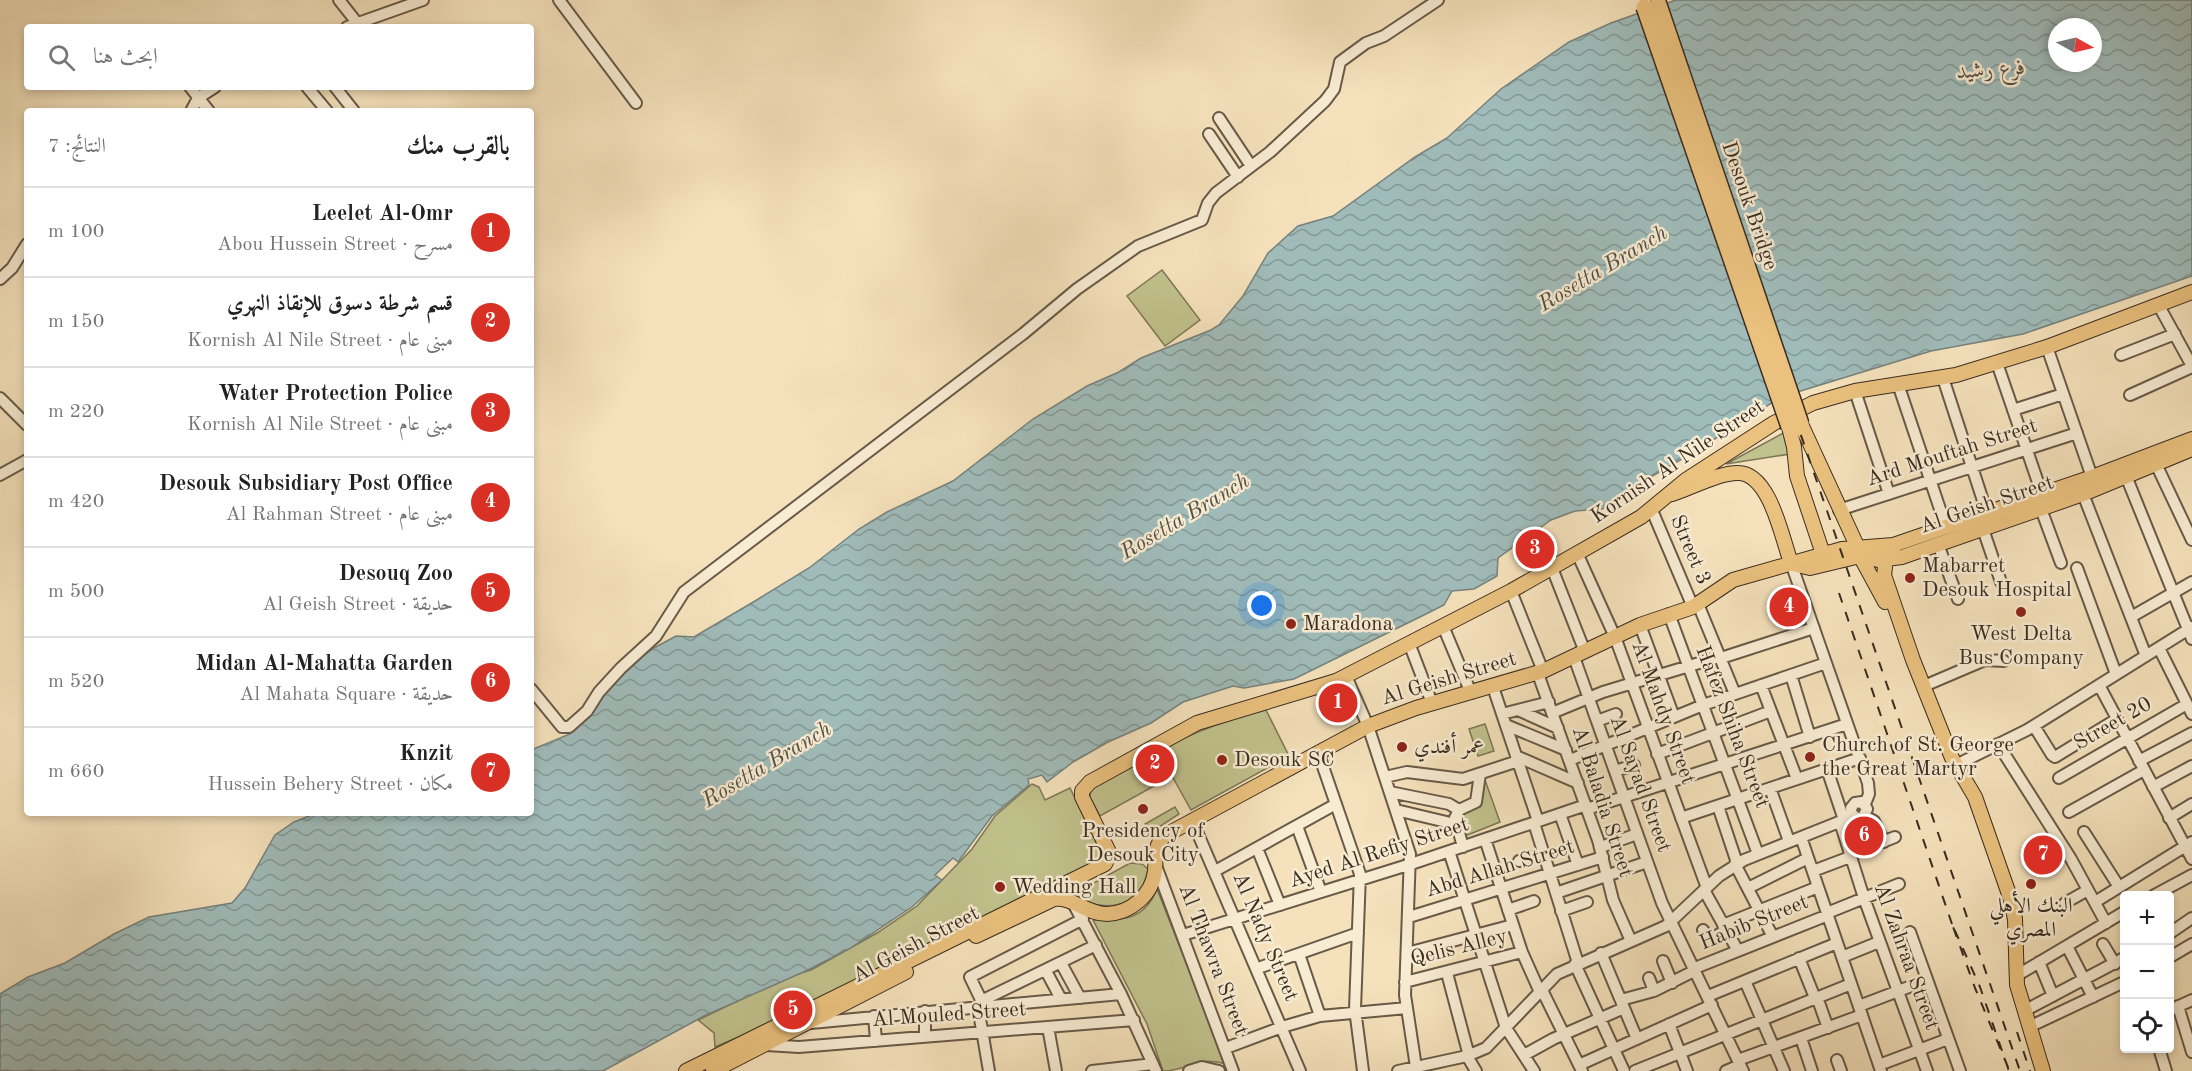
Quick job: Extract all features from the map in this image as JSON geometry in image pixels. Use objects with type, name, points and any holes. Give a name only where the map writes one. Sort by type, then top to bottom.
[{"type":"highway","name":"Desouk Bridge","points":[[1651,4],[1795,426]]},
{"type":"main road","name":"Kornish Al Nile Street","points":[[1110,857],[1082,797],[1083,791],[1090,782],[1197,723],[1313,690],[1346,676],[1511,591],[1651,508],[1686,480],[1793,412],[1834,395],[1943,378],[1997,363],[2047,347],[2192,292]]},
{"type":"main road","points":[[1795,426],[1879,588],[1905,651],[1913,660]]},
{"type":"main road","points":[[1795,426],[1794,447],[1797,476],[1823,554]]},
{"type":"main road","name":"Al Geish Street","points":[[1791,563],[1815,568],[1859,552],[1886,560],[1983,529],[2092,477],[2156,464],[2192,447]]},
{"type":"main road","name":"Al Geish Street","points":[[713,1071],[1048,900],[1059,898],[1088,910],[1105,914],[1130,908],[1149,889],[1156,849],[1160,840],[1192,820],[1368,726],[1432,703],[1541,673],[1640,625],[1695,606],[1732,580],[1823,554],[1859,552],[1889,547],[1987,513],[2084,494],[2130,470],[2192,447]]},
{"type":"main road","points":[[1662,498],[1730,474],[1748,475],[1762,485],[1767,493],[1791,563]]},
{"type":"main road","points":[[1886,560],[1884,575],[1913,660],[1956,765],[1975,797],[2013,905],[2016,976],[2024,1011],[2043,1071]]},
{"type":"main road","name":"Al Geish Street","points":[[686,1071],[1106,864],[1110,857]]},
{"type":"street","points":[[339,0],[353,24]]},
{"type":"street","points":[[359,24],[423,0]]},
{"type":"street","points":[[559,0],[636,103]]},
{"type":"street","points":[[534,693],[561,727],[565,729],[572,725],[615,674],[656,636],[684,592],[1023,334],[1077,290],[1145,242],[1202,220],[1210,199],[1325,101],[1334,88],[1340,63],[1366,43],[1384,36],[1438,0]]},
{"type":"street","points":[[192,90],[206,108]]},
{"type":"street","points":[[193,108],[198,98],[210,90]]},
{"type":"street","points":[[310,90],[324,108]]},
{"type":"street","points":[[337,90],[352,108]]},
{"type":"street","points":[[1219,118],[1251,166]]},
{"type":"street","points":[[1209,134],[1238,177]]},
{"type":"street","points":[[0,279],[12,268],[24,249]]},
{"type":"street","points":[[2130,395],[2192,366],[2159,306]]},
{"type":"street","points":[[2121,355],[2175,334]]},
{"type":"street","points":[[2047,347],[2092,477]]},
{"type":"street","points":[[1997,363],[2026,449],[2036,503],[2061,563]]},
{"type":"street","points":[[1943,378],[1987,513]]},
{"type":"street","points":[[1898,384],[1946,527]]},
{"type":"street","points":[[1855,391],[1889,494]]},
{"type":"street","points":[[2013,410],[2063,394]]},
{"type":"street","points":[[0,398],[24,422]]},
{"type":"street","name":"Ard Mouftah Street","points":[[1839,510],[2077,433]]},
{"type":"street","points":[[0,474],[24,462]]},
{"type":"street","points":[[2156,464],[2192,540]]},
{"type":"street","points":[[1956,765],[2034,726],[2159,648],[2190,632],[2172,593],[2130,470]]},
{"type":"street","points":[[2084,494],[2146,656]]},
{"type":"street","name":"Street 3","points":[[1651,508],[1735,694]]},
{"type":"street","points":[[1983,529],[2001,582]]},
{"type":"street","points":[[1938,544],[1958,599]]},
{"type":"street","name":"Al Mahdy Street","points":[[1576,553],[1615,638],[1705,889],[1738,951]]},
{"type":"street","points":[[1791,563],[1869,788],[1863,813]]},
{"type":"street","name":"Al Sayad Street","points":[[1552,568],[1580,654],[1589,698],[1647,862],[1671,923],[1696,969],[1740,1065]]},
{"type":"street","points":[[2077,568],[2116,675]]},
{"type":"street","points":[[2131,617],[2192,582]]},
{"type":"street","name":"Al Baladia Street","points":[[1511,591],[1602,852],[1613,900],[1631,941]]},
{"type":"street","name":"Hafez Shiha Street","points":[[1669,614],[1758,854]]},
{"type":"street","points":[[1640,625],[1674,717]]},
{"type":"street","points":[[1443,626],[1471,693]]},
{"type":"street","points":[[1504,720],[1518,710],[1550,708],[1589,698],[1631,683],[1814,628]]},
{"type":"street","points":[[1409,643],[1432,703]]},
{"type":"street","points":[[2159,648],[2189,709]]},
{"type":"street","points":[[1924,686],[1985,660],[2004,661]]},
{"type":"street","points":[[1504,720],[1568,755],[1605,745],[1702,705],[1826,663]]},
{"type":"street","points":[[1791,675],[1810,736]]},
{"type":"street","points":[[1346,676],[1368,726],[1411,864],[1405,981],[1416,1067]]},
{"type":"street","points":[[1761,685],[1797,779]]},
{"type":"street","points":[[2099,686],[2169,818],[2188,844],[2192,859]]},
{"type":"street","points":[[1493,687],[1536,822],[1576,964],[1624,1071]]},
{"type":"street","name":"Street 20","points":[[2059,778],[2127,739],[2189,709]]},
{"type":"street","points":[[1518,710],[1558,729]]},
{"type":"street","points":[[1657,754],[1771,711]]},
{"type":"street","points":[[1597,721],[1616,714]]},
{"type":"street","points":[[2034,726],[2052,756],[2055,757],[2117,719]]},
{"type":"street","name":"Ayed Al Refiy Street","points":[[1183,935],[1411,864],[1560,814],[1624,797],[1726,765],[1847,724]]},
{"type":"street","points":[[2069,812],[2192,734]]},
{"type":"street","points":[[1998,744],[2106,923]]},
{"type":"street","points":[[1318,752],[1360,880],[1355,1013],[1363,1071]]},
{"type":"street","points":[[1681,818],[1860,758]]},
{"type":"street","points":[[1385,777],[1407,772],[1458,780],[1517,759],[1578,783]]},
{"type":"street","points":[[1615,771],[1634,765]]},
{"type":"street","points":[[2153,787],[2192,765]]},
{"type":"street","name":"Al Zahraa Street","points":[[1827,769],[1849,856],[1927,1071]]},
{"type":"street","points":[[1463,847],[1455,824],[1459,810],[1476,802],[1480,774]]},
{"type":"street","points":[[1770,788],[1789,842]]},
{"type":"street","points":[[1390,792],[1449,804],[1459,810]]},
{"type":"street","points":[[1215,871],[1336,804]]},
{"type":"street","points":[[2169,818],[2192,804]]},
{"type":"street","points":[[1718,806],[1736,864],[1773,937]]},
{"type":"street","points":[[1396,810],[1455,824]]},
{"type":"street","points":[[1401,1071],[1468,1056],[1486,1048],[1540,989],[1557,974],[1671,923],[1705,889],[1736,864],[1863,813]]},
{"type":"street","points":[[1863,813],[1874,821],[1884,842]]},
{"type":"street","points":[[1560,814],[1578,865]]},
{"type":"street","name":"Al Nady Street","points":[[1192,820],[1237,918],[1300,1071]]},
{"type":"street","points":[[1297,826],[1321,892]]},
{"type":"street","points":[[2084,832],[2119,887]]},
{"type":"street","name":"Abd Allah Street","points":[[1409,917],[1578,865],[1637,834]]},
{"type":"street","points":[[1801,837],[1880,1068],[1948,1039]]},
{"type":"street","points":[[1813,872],[1895,837]]},
{"type":"street","points":[[1485,839],[1522,952],[1581,1068],[1614,1049],[1669,1024],[1745,981],[1837,943]]},
{"type":"street","points":[[2095,902],[2188,844]]},
{"type":"street","points":[[1257,848],[1280,905]]},
{"type":"street","points":[[1449,851],[1506,1028],[1534,1071]]},
{"type":"street","points":[[1519,861],[1543,853]]},
{"type":"street","points":[[1748,888],[1808,858]]},
{"type":"street","points":[[1556,893],[1647,862]]},
{"type":"street","name":"Al Thawra Street","points":[[1155,863],[1233,1071]]},
{"type":"street","points":[[2162,891],[2192,875]]},
{"type":"street","name":"Habib Street","points":[[1524,1055],[1696,969],[1899,884]]},
{"type":"street","points":[[1703,930],[1710,940],[1725,927],[1759,910],[1818,887]]},
{"type":"street","points":[[2065,903],[2088,890]]},
{"type":"street","points":[[1508,910],[1534,901]]},
{"type":"street","points":[[1561,911],[1587,902]]},
{"type":"street","points":[[1073,903],[1134,1020],[1154,1068],[1092,1071]]},
{"type":"street","points":[[2016,976],[2120,914]]},
{"type":"street","points":[[2174,930],[2192,918]]},
{"type":"street","points":[[989,1071],[982,1032],[981,1005],[969,980],[972,976],[1083,919]]},
{"type":"street","points":[[1407,953],[1513,925]]},
{"type":"street","points":[[1910,932],[1960,1071]]},
{"type":"street","points":[[1258,968],[1358,933]]},
{"type":"street","points":[[1842,957],[1880,942]]},
{"type":"street","points":[[2024,1011],[2120,961],[2103,944]]},
{"type":"street","points":[[2174,954],[2192,944]]},
{"type":"street","points":[[981,1005],[1096,945]]},
{"type":"street","points":[[2067,946],[2093,997]]},
{"type":"street","name":"Qelis Alley","points":[[1405,981],[1447,973],[1522,952]]},
{"type":"street","points":[[1601,953],[1637,1039]]},
{"type":"street","points":[[1299,954],[1320,1016]]},
{"type":"street","points":[[1799,958],[1828,1028]]},
{"type":"street","points":[[1663,961],[1672,983]]},
{"type":"street","points":[[2039,962],[2053,996]]},
{"type":"street","points":[[1061,963],[1080,998]]},
{"type":"street","points":[[1046,971],[1061,999]]},
{"type":"street","points":[[1447,973],[1468,1056],[1476,1071]]},
{"type":"street","points":[[1649,978],[1654,991]]},
{"type":"street","points":[[1726,1071],[1828,1028],[1897,991],[1927,980]]},
{"type":"street","points":[[1745,981],[1776,1048],[1784,1071]]},
{"type":"street","points":[[1635,1071],[1851,984]]},
{"type":"street","points":[[2029,1027],[2120,984]]},
{"type":"street","points":[[810,1023],[981,1005],[1121,994]]},
{"type":"street","points":[[2192,1000],[2174,1008],[2192,1052]]},
{"type":"street","points":[[1226,1048],[1282,1027],[1320,1016],[1407,1008]]},
{"type":"street","points":[[925,1011],[925,1037]]},
{"type":"street","points":[[874,1016],[876,1041]]},
{"type":"street","name":"Al Mouled Street","points":[[766,1045],[800,1047],[1134,1020]]},
{"type":"street","points":[[1669,1024],[1687,1071]]},
{"type":"street","points":[[1048,1027],[1056,1071]]},
{"type":"street","points":[[1801,1038],[1812,1071]]},
{"type":"street","points":[[2161,1053],[2166,1071]]},
{"type":"street","points":[[1189,1071],[1202,1068],[1219,1071]]},
{"type":"green space","points":[[1162,270],[1200,320],[1165,346],[1127,296]]},
{"type":"green space","points":[[1787,431],[1790,454],[1726,464]]},
{"type":"green space","name":"Desouk SC","points":[[1266,710],[1289,756],[1191,810],[1172,776],[1100,816],[1090,797],[1091,787],[1144,758],[1153,774],[1164,768],[1158,751],[1211,727]]},
{"type":"green space","points":[[1485,724],[1494,751],[1478,756],[1469,729]]},
{"type":"green space","points":[[1485,780],[1500,822],[1465,836],[1458,822],[1464,811],[1481,806]]},
{"type":"green space","points":[[1032,784],[1039,787],[1045,800],[1070,788],[1104,859],[817,1004],[715,1047],[714,1033],[698,1020],[788,977],[811,970],[877,933],[917,906],[972,849],[995,816]]},
{"type":"green space","points":[[1175,807],[1179,814],[1156,829],[1147,827],[1145,824]]},
{"type":"green space","points":[[1871,822],[1878,843],[1857,850],[1850,829]]},
{"type":"green space","points":[[1130,863],[1142,864],[1148,869],[1138,893],[1129,900],[1108,906],[1096,905],[1072,895]]},
{"type":"green space","points":[[1157,889],[1226,1064],[1207,1061],[1163,1071],[1147,1024],[1093,920],[1131,917],[1146,907]]},
{"type":"water","points":[[1676,0],[2192,0],[2192,276],[2023,334],[1931,351],[1781,397],[1694,452],[1628,490],[1602,509],[1575,511],[1551,520],[1498,558],[1497,576],[1474,589],[1452,591],[1444,605],[1294,679],[1244,688],[1233,686],[1183,702],[1151,723],[1108,742],[1073,762],[1047,782],[1042,775],[1028,779],[1029,785],[992,816],[958,862],[953,858],[935,875],[942,880],[912,907],[849,949],[808,970],[704,1016],[603,1071],[0,1071],[0,994],[28,977],[65,963],[114,934],[149,917],[232,903],[245,888],[275,835],[294,822],[309,816],[534,816],[534,749],[570,734],[614,676],[652,649],[676,636],[694,637],[809,568],[859,529],[887,512],[953,481],[1033,419],[1087,386],[1119,372],[1141,358],[1219,325],[1243,296],[1268,253],[1298,226],[1333,216],[1415,157],[1447,138],[1501,89],[1569,42],[1611,23]]},
{"type":"railway","points":[[1651,0],[2020,1071]]},
{"type":"railway","points":[[1839,593],[1952,924]]},
{"type":"railway","points":[[2008,1067],[1975,988],[1952,924],[1980,987],[2009,1071]]},
{"type":"railway","points":[[2017,1032],[2030,1071]]},
{"type":"place","name":"Water Protection Police","points":[[1535,549]]},
{"type":"place","name":"Mabarret Desouk Hospital","points":[[1910,578]]},
{"type":"place","name":"Desouk Subsidiary Post Office","points":[[1789,607]]},
{"type":"place","name":"West Delta Bus Company","points":[[2021,612]]},
{"type":"place","name":"Maradona","points":[[1291,624]]},
{"type":"place","name":"Leelet Al-Omr","points":[[1338,703]]},
{"type":"place","name":"عمر أفندي","points":[[1402,747]]},
{"type":"place","name":"Church of St. George the Great Martyr","points":[[1810,757]]},
{"type":"place","name":"Desouk SC","points":[[1222,760]]},
{"type":"place","name":"قسم شرطة دسوق للإنقاذ النهري","points":[[1155,764]]},
{"type":"place","name":"Presidency of Desouk City","points":[[1143,809]]},
{"type":"place","name":"Midan Al-Mahatta Garden","points":[[1864,836]]},
{"type":"place","name":"Knzit","points":[[2043,855]]},
{"type":"place","name":"البنك الأهلي المصري","points":[[2031,884]]},
{"type":"place","name":"Wedding Hall","points":[[1000,887]]},
{"type":"place","name":"Desouq Zoo","points":[[793,1010]]},
{"type":"water label","name":"فرع رشيد","points":[[1991,70]]},
{"type":"water label","name":"Rosetta Branch","points":[[1603,269]]},
{"type":"water label","name":"Rosetta Branch","points":[[1185,517]]},
{"type":"water label","name":"Rosetta Branch","points":[[767,765]]}]
